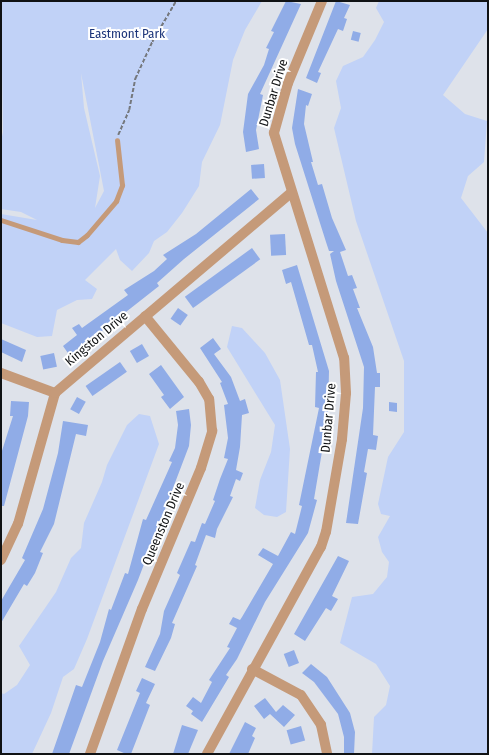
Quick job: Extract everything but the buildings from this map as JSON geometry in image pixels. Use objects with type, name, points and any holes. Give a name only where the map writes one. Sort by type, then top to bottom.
[{"type":"street","name":"Dunbar Drive","points":[[207,754],[321,547],[326,532],[342,439],[346,393],[344,358],[291,193],[274,133],[288,82],[322,1]]},
{"type":"street","name":"Kingston Drive","points":[[55,393],[291,193]]},
{"type":"street","name":"Queenston Drive","points":[[90,754],[142,609],[201,468],[212,431],[209,399],[199,382],[145,316]]},
{"type":"street","points":[[1,373],[55,393],[18,524],[1,560]]},
{"type":"street","points":[[252,670],[301,695],[321,726],[327,754]]},
{"type":"lane","points":[[1,220],[62,240],[78,242],[111,207],[122,185],[117,140]]},
{"type":"path","points":[[117,140],[129,110],[135,79],[152,42],[176,1]]},
{"type":"green space","name":"Eastmont Park","points":[[1,1],[262,1],[245,30],[233,60],[220,125],[202,162],[199,186],[182,213],[167,232],[154,241],[149,253],[132,271],[120,260],[116,249],[85,280],[97,289],[92,299],[77,300],[57,310],[52,336],[37,337],[1,323],[1,214],[37,220],[21,212],[1,209],[1,141],[3,132]],"holes":[[[81,73],[104,191],[95,208],[100,176],[84,108]]]},
{"type":"green space","points":[[379,1],[488,1],[488,29],[443,95],[465,114],[487,121],[484,162],[468,176],[461,198],[488,233],[488,754],[372,754],[374,717],[386,705],[390,686],[376,664],[340,643],[352,597],[373,594],[387,577],[389,562],[382,552],[378,537],[390,516],[381,514],[378,504],[388,457],[404,432],[404,361],[356,221],[334,128],[341,108],[336,81],[343,66],[363,57],[375,40],[384,22],[376,8]]},
{"type":"green space","points":[[232,326],[242,328],[265,353],[280,380],[290,449],[286,512],[277,517],[264,515],[255,508],[260,480],[271,452],[275,425],[227,347]]},
{"type":"green space","points":[[139,414],[150,416],[159,444],[87,639],[74,669],[63,677],[51,713],[32,754],[1,754],[1,693],[4,694],[17,685],[30,665],[19,646],[56,592],[71,558],[81,548],[84,523],[102,482],[107,465],[127,425]]}]
